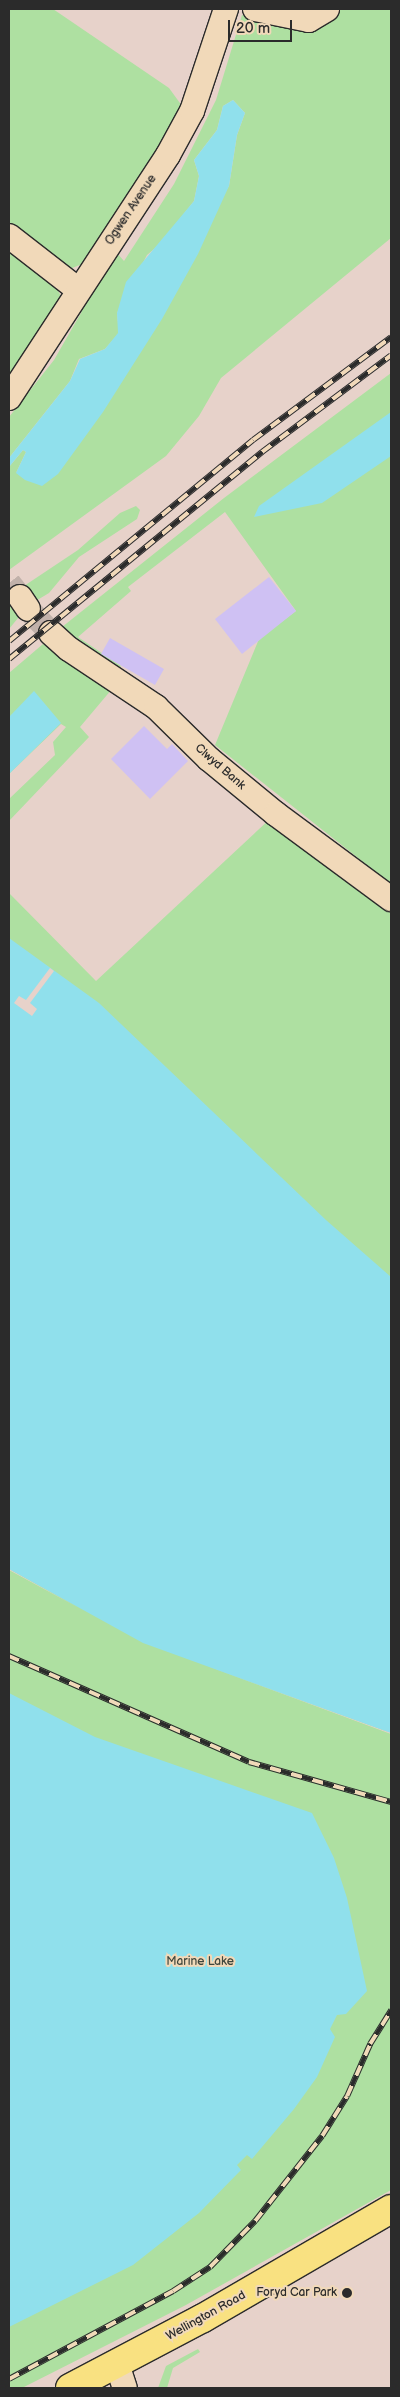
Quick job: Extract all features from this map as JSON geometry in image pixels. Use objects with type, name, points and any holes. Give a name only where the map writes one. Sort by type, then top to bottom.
[{"type":"main road","name":"Wellington Road","points":[[70,2388],[121,2376],[278,2276],[391,2210]]},
{"type":"street","points":[[255,9],[295,20],[309,20],[327,9]]},
{"type":"street","name":"Ogwen Avenue","points":[[9,398],[78,288],[168,155],[192,111],[227,12]]},
{"type":"street","points":[[9,236],[78,288]]},
{"type":"street","name":"Clwyd Bank","points":[[51,633],[156,707],[209,758],[262,802],[391,899]]},
{"type":"green space","points":[[9,9],[53,9],[169,88],[185,110],[85,263],[72,268],[65,266],[9,223]]},
{"type":"green space","points":[[338,9],[391,9],[391,238],[221,378],[199,416],[166,456],[9,570],[9,467],[23,450],[26,452],[16,473],[229,186],[237,135],[245,113],[233,100],[223,106],[217,130],[194,160],[199,176],[194,201],[160,244],[147,255],[117,313],[119,333],[105,349],[79,359],[70,381],[9,458],[9,417],[54,360],[81,313],[88,290],[117,253],[124,261],[174,184],[216,100],[242,15],[298,28]]},
{"type":"green space","points":[[12,251],[56,287],[62,298],[9,382],[9,255]]},
{"type":"green space","points":[[391,373],[391,884],[215,745],[259,639],[296,611],[225,512],[128,587],[131,591],[78,637],[121,666],[117,673],[57,631],[224,498]]},
{"type":"green space","points":[[136,506],[140,510],[137,519],[79,557],[49,593],[34,602],[24,590],[24,586],[78,550],[120,513]]},
{"type":"green space","points":[[9,601],[13,601],[23,612],[9,629]]},
{"type":"green space","points":[[43,644],[112,689],[80,727],[89,737],[9,821],[9,799],[55,755],[53,742],[66,727],[61,724],[9,774],[9,673]]},
{"type":"green space","points":[[272,817],[391,908],[391,1358],[9,996],[9,893],[96,981]]},
{"type":"green space","name":"Marine Lake","points":[[9,1569],[391,1733],[202,1664],[391,1734],[391,2190],[186,2305],[22,2388],[9,2388],[9,1570],[79,1608]]},
{"type":"green space","points":[[198,2349],[200,2352],[173,2368],[167,2388],[158,2388],[166,2366]]},
{"type":"water","points":[[233,100],[245,113],[237,135],[229,186],[198,254],[162,319],[103,412],[58,474],[42,486],[25,480],[16,473],[26,452],[23,450],[9,467],[9,458],[70,381],[80,359],[105,349],[118,333],[117,313],[126,282],[194,201],[199,176],[194,160],[217,130],[223,106]]},
{"type":"water","points":[[391,412],[391,456],[322,503],[254,517],[259,506]]},
{"type":"water","points":[[34,691],[61,723],[9,774],[9,717]]},
{"type":"water","points":[[9,938],[99,1003],[326,1220],[391,1277],[391,1733],[143,1643],[9,1569]]},
{"type":"water","name":"Marine Lake","points":[[9,1693],[95,1737],[312,1813],[334,1858],[347,1898],[367,1991],[346,2014],[337,2015],[330,2029],[335,2037],[317,2077],[294,2109],[252,2159],[247,2155],[237,2165],[241,2170],[199,2213],[133,2265],[9,2327]]},
{"type":"pier","points":[[50,968],[54,971],[30,1003],[37,1009],[32,1016],[14,1003],[19,996],[26,1000]]},
{"type":"building","points":[[269,577],[296,611],[242,654],[215,619]]},
{"type":"building","points":[[110,638],[164,669],[155,685],[101,654]]},
{"type":"building","points":[[144,726],[167,749],[172,744],[188,761],[150,799],[111,759]]},
{"type":"tunnel","points":[[9,583],[20,597]]},
{"type":"tunnel","points":[[28,609],[51,633]]},
{"type":"tram line","points":[[9,1656],[249,1762],[391,1802]]},
{"type":"tram line","points":[[9,2379],[173,2291],[210,2267],[255,2221],[322,2136],[347,2096],[370,2044],[391,2010]]},
{"type":"railway","points":[[9,641],[253,440],[391,337]]},
{"type":"railway","points":[[9,659],[262,452],[391,355]]},
{"type":"railway","points":[[9,1656],[249,1762],[391,1802]]},
{"type":"railway","points":[[9,2379],[173,2291],[210,2267],[255,2221],[322,2136],[347,2096],[370,2044],[391,2010]]},
{"type":"place","name":"Foryd Car Park","points":[[347,2293]]}]
